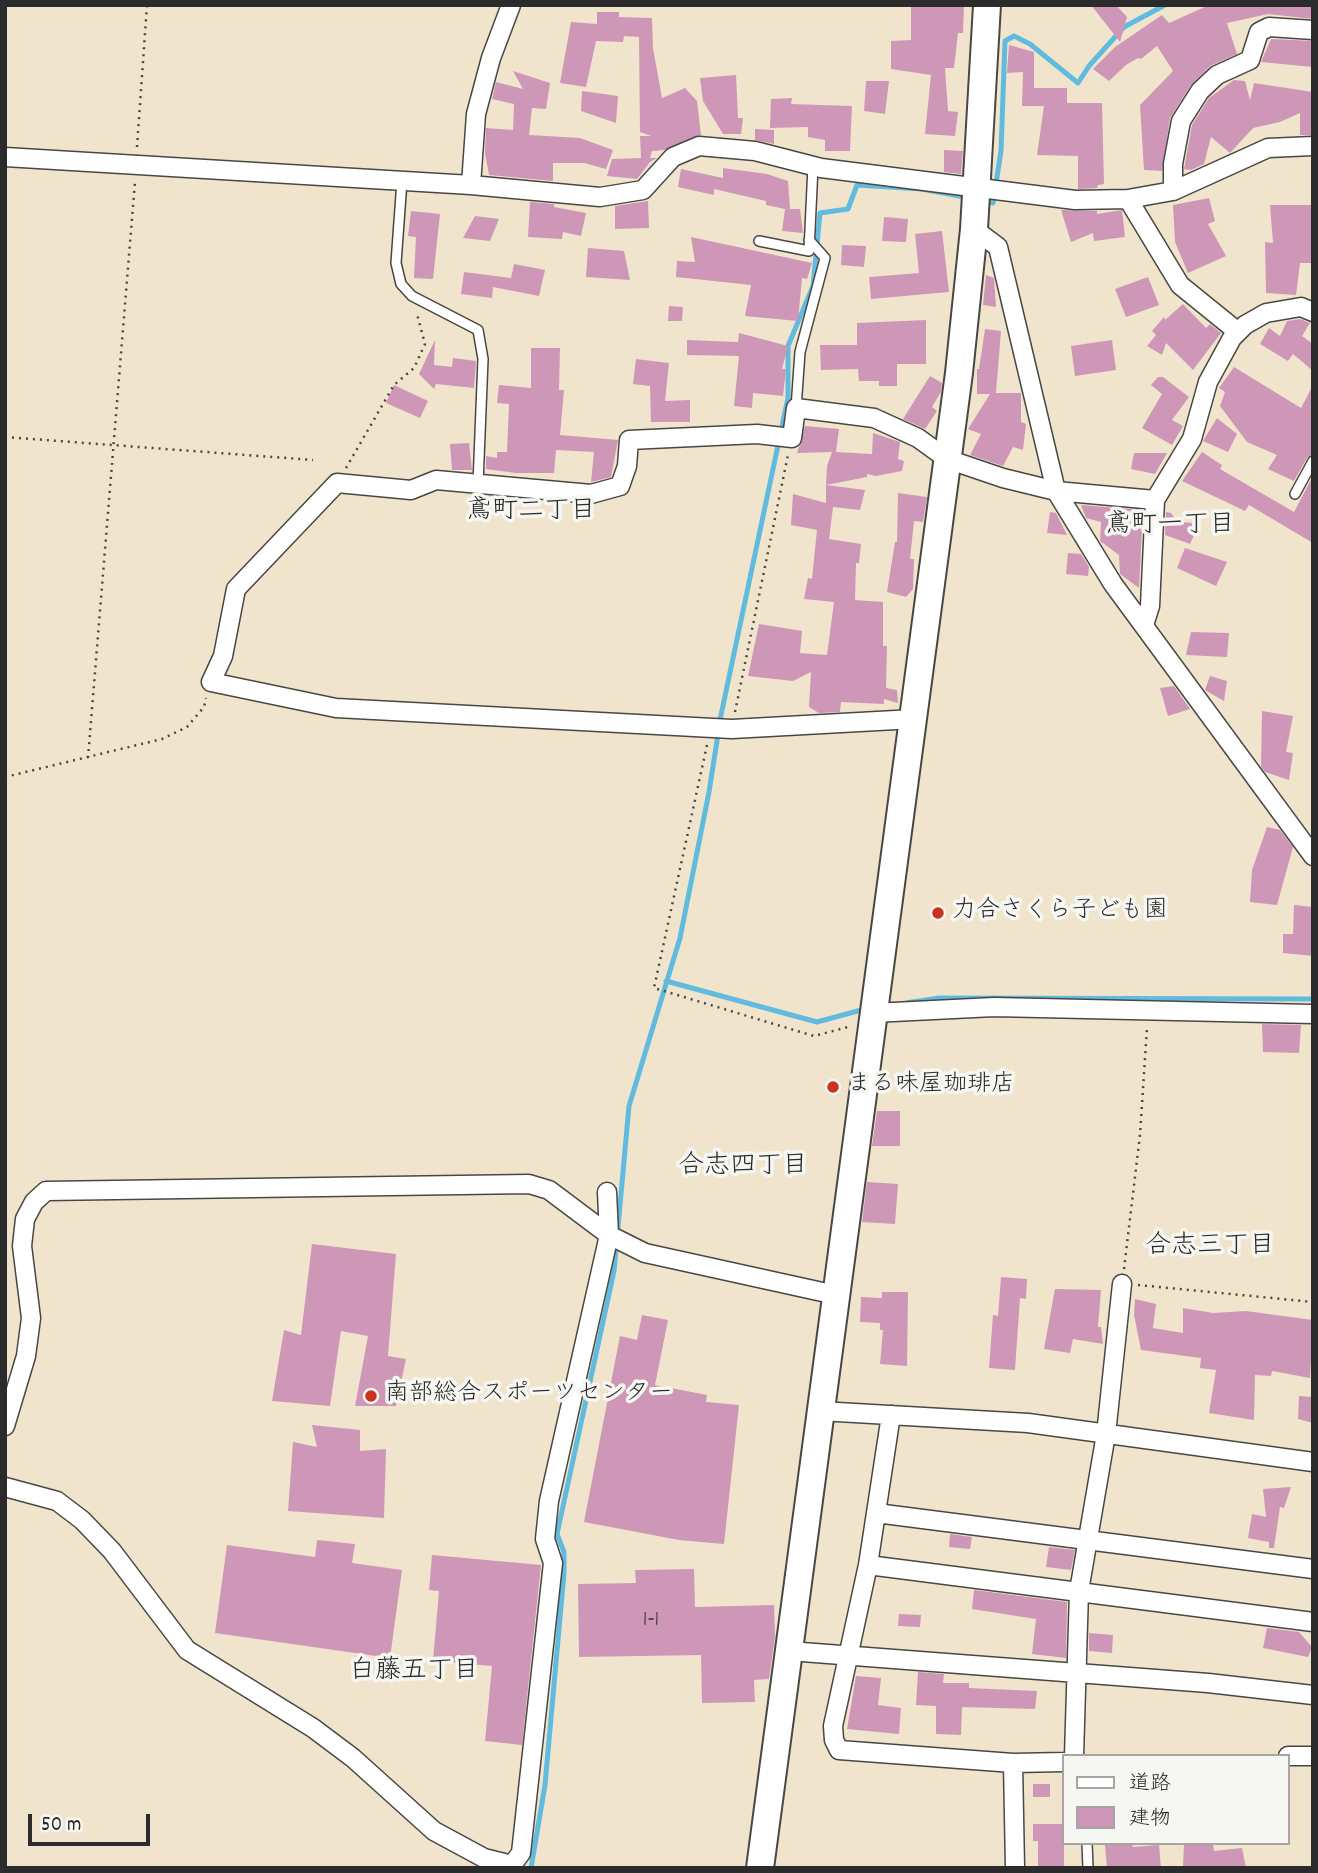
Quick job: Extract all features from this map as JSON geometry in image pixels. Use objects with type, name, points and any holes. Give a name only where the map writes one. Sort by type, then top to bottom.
[{"type":"street","points":[[471,185],[476,114],[491,58],[511,5]]},
{"type":"street","points":[[760,1868],[947,459],[974,229],[987,5]]},
{"type":"street","points":[[1173,191],[1173,164],[1181,121],[1200,91],[1217,75],[1250,60],[1259,32],[1269,27],[1313,30]]},
{"type":"street","points":[[5,157],[471,185],[600,197],[643,190],[673,157],[699,146],[755,151],[813,166],[1075,200],[1128,199],[1173,191],[1268,148],[1313,146]]},
{"type":"street","points":[[1128,199],[1180,285],[1238,332]]},
{"type":"street","points":[[974,229],[998,247],[1056,491],[1113,583],[1313,856]]},
{"type":"street","points":[[1144,625],[1150,606],[1155,500],[1192,439],[1208,382],[1238,332],[1266,313],[1301,307],[1313,312]]},
{"type":"street","points":[[914,719],[732,729],[336,708],[211,682],[223,656],[236,589],[337,483],[411,490],[436,480],[591,494],[620,486],[627,466],[629,440],[757,434],[792,438],[796,408],[874,418],[918,438],[947,459],[1056,491],[1155,500]]},
{"type":"street","points":[[873,1013],[994,1007],[1313,1014]]},
{"type":"street","points":[[5,1426],[26,1356],[31,1318],[22,1246],[25,1219],[34,1202],[46,1191],[529,1184],[549,1190],[610,1235],[645,1254],[836,1295]]},
{"type":"street","points":[[5,1487],[57,1501],[82,1520],[111,1551],[187,1650],[313,1728],[353,1758],[434,1831],[484,1858],[512,1865],[521,1853],[554,1563],[545,1539],[549,1501],[610,1235],[607,1192]]},
{"type":"street","points":[[1074,1754],[1079,1591],[1106,1434],[1122,1284]]},
{"type":"street","points":[[820,1411],[1028,1423],[1313,1462]]},
{"type":"street","points":[[891,1415],[868,1565],[833,1726],[834,1740],[839,1750],[1013,1763],[1062,1762]]},
{"type":"street","points":[[876,1513],[1313,1569]]},
{"type":"street","points":[[868,1565],[1313,1622]]},
{"type":"street","points":[[789,1651],[1208,1683],[1313,1695]]},
{"type":"street","points":[[1290,1756],[1313,1756]]},
{"type":"street","points":[[1013,1763],[1015,1868]]},
{"type":"lane","points":[[759,241],[809,251],[813,166]]},
{"type":"lane","points":[[402,181],[396,263],[401,284],[412,296],[478,330],[484,359],[478,484]]},
{"type":"lane","points":[[796,408],[800,352],[825,258],[809,240]]},
{"type":"lane","points":[[1295,494],[1313,461]]},
{"type":"lane","points":[[1087,1845],[1088,1868]]},
{"type":"path","points":[[88,758],[147,5]]},
{"type":"path","points":[[337,483],[394,385],[414,368],[425,344],[412,296]]},
{"type":"path","points":[[5,437],[313,460]]},
{"type":"path","points":[[732,729],[792,438]]},
{"type":"path","points":[[5,777],[162,739],[187,727],[204,707],[211,682]]},
{"type":"path","points":[[711,727],[654,988],[814,1037],[856,1025],[873,1013]]},
{"type":"path","points":[[1148,1011],[1140,1135],[1122,1284],[1313,1302]]},
{"type":"building","points":[[911,5],[964,5],[963,33],[958,33],[954,68],[945,68],[948,111],[958,112],[955,136],[925,134],[931,75],[891,69],[891,41],[911,40]]},
{"type":"building","points":[[1091,5],[1116,5],[1127,17],[1120,42]]},
{"type":"building","points":[[1209,5],[1313,5],[1313,19],[1268,14],[1227,23],[1237,54],[1210,66],[1191,85],[1170,118],[1162,171],[1144,170],[1140,105],[1173,71],[1157,46],[1141,59],[1126,65],[1109,81],[1093,69],[1115,47],[1162,15],[1169,23]]},
{"type":"building","points":[[597,12],[619,12],[619,17],[652,18],[653,48],[662,98],[685,88],[697,101],[701,135],[664,150],[652,151],[650,158],[657,158],[650,162],[637,179],[607,176],[612,159],[641,158],[640,136],[651,136],[640,132],[639,37],[624,36],[623,42],[596,41],[586,87],[560,83],[571,22],[597,24]]},
{"type":"building","points":[[1271,39],[1313,41],[1313,67],[1261,62]]},
{"type":"building","points":[[1009,45],[1034,52],[1034,88],[1067,88],[1067,103],[1102,103],[1104,184],[1098,185],[1097,188],[1078,189],[1078,156],[1037,155],[1044,106],[1022,106],[1023,72],[1007,73]]},
{"type":"building","points":[[513,71],[550,83],[546,109],[532,108],[529,135],[580,138],[613,150],[606,169],[584,163],[553,163],[553,181],[489,175],[485,153],[486,128],[513,130],[514,104],[492,99],[496,82],[523,89]]},
{"type":"building","points":[[736,75],[738,118],[743,118],[741,134],[723,134],[703,101],[700,78]]},
{"type":"building","points":[[1234,80],[1245,81],[1250,100],[1254,83],[1313,92],[1313,135],[1300,135],[1300,113],[1280,122],[1253,128],[1230,153],[1211,137],[1204,164],[1191,170],[1184,169],[1192,125],[1209,98]]},
{"type":"building","points":[[866,81],[889,81],[885,114],[864,111]]},
{"type":"building","points":[[582,91],[618,96],[616,123],[581,111]]},
{"type":"building","points":[[792,98],[791,104],[852,106],[850,151],[825,151],[825,140],[808,137],[808,127],[770,128],[771,99]]},
{"type":"building","points":[[755,129],[774,130],[774,144],[755,140]]},
{"type":"building","points":[[944,150],[963,151],[961,174],[944,172]]},
{"type":"building","points":[[723,168],[767,174],[788,181],[790,209],[800,209],[803,233],[782,231],[785,209],[766,205],[766,201],[714,189],[714,195],[678,187],[681,169],[723,178]]},
{"type":"building","points":[[1209,198],[1215,221],[1208,224],[1226,256],[1188,273],[1175,242],[1173,205]]},
{"type":"building","points":[[648,201],[649,228],[615,229],[615,206]]},
{"type":"building","points":[[530,202],[554,204],[554,207],[586,213],[581,236],[563,232],[562,239],[528,237]]},
{"type":"building","points":[[1270,205],[1313,205],[1311,263],[1300,263],[1296,295],[1266,293],[1265,242],[1273,243]]},
{"type":"building","points":[[1061,210],[1097,211],[1097,214],[1122,210],[1125,237],[1094,241],[1093,233],[1071,242]]},
{"type":"building","points":[[411,211],[440,214],[433,279],[414,278],[416,237],[408,236]]},
{"type":"building","points":[[475,216],[499,219],[490,241],[463,238]]},
{"type":"building","points":[[884,217],[908,219],[906,242],[882,241]]},
{"type":"building","points":[[942,231],[949,292],[871,299],[869,277],[919,273],[915,234]]},
{"type":"building","points":[[691,237],[812,263],[807,279],[802,278],[798,321],[745,316],[751,285],[676,277],[677,261],[695,262]]},
{"type":"building","points":[[842,245],[866,246],[864,267],[841,265]]},
{"type":"building","points":[[588,248],[624,251],[630,280],[586,277]]},
{"type":"building","points":[[514,264],[545,270],[539,296],[493,287],[492,298],[461,294],[464,272],[511,278]]},
{"type":"building","points":[[986,275],[994,278],[996,307],[983,305]]},
{"type":"building","points":[[1148,277],[1159,305],[1126,317],[1115,289]]},
{"type":"building","points":[[1183,304],[1206,328],[1210,324],[1221,333],[1193,370],[1166,343],[1162,355],[1147,346],[1156,335],[1152,331],[1164,317],[1165,320]]},
{"type":"building","points":[[669,306],[683,307],[682,321],[668,321]]},
{"type":"building","points":[[1300,319],[1310,323],[1302,336],[1313,344],[1313,371],[1293,354],[1288,361],[1260,344],[1269,328],[1280,336],[1287,321]]},
{"type":"building","points":[[926,320],[926,364],[897,364],[897,386],[879,386],[879,381],[859,381],[858,369],[821,370],[820,345],[857,345],[857,323]]},
{"type":"building","points":[[985,329],[1001,331],[996,393],[1021,393],[1021,422],[1026,424],[1023,450],[1013,447],[1003,466],[970,455],[981,434],[968,429],[990,394],[977,394],[977,369]]},
{"type":"building","points":[[739,333],[788,346],[782,369],[786,369],[783,396],[753,393],[752,408],[734,406],[739,356],[687,355],[687,340],[738,342]]},
{"type":"building","points":[[435,340],[434,365],[452,367],[453,358],[476,361],[474,388],[436,384],[434,389],[419,374]]},
{"type":"building","points":[[1112,340],[1116,370],[1075,376],[1071,346]]},
{"type":"building","points":[[531,348],[560,348],[559,390],[564,390],[560,435],[618,440],[611,477],[591,482],[594,452],[556,450],[554,473],[516,473],[486,469],[486,456],[497,458],[497,452],[507,452],[509,404],[497,403],[499,385],[531,388]]},
{"type":"building","points":[[636,359],[669,363],[665,401],[690,400],[690,422],[651,422],[650,386],[633,384]]},
{"type":"building","points":[[1234,367],[1301,408],[1313,385],[1313,454],[1307,458],[1294,481],[1268,469],[1277,455],[1247,442],[1220,406],[1225,392],[1219,388]]},
{"type":"building","points":[[930,376],[942,383],[941,392],[932,407],[937,411],[925,429],[903,419]]},
{"type":"building","points":[[1158,377],[1163,377],[1189,397],[1172,420],[1183,426],[1172,445],[1142,428],[1162,394],[1151,385]]},
{"type":"building","points":[[394,385],[428,401],[420,418],[386,403]]},
{"type":"building","points":[[1217,418],[1237,434],[1228,452],[1203,441]]},
{"type":"building","points":[[805,426],[839,429],[836,452],[872,454],[873,433],[900,442],[898,459],[904,461],[902,471],[876,476],[867,474],[867,477],[826,485],[827,466],[832,452],[797,453]]},
{"type":"building","points":[[469,443],[472,470],[452,470],[450,444]]},
{"type":"building","points":[[1202,452],[1222,465],[1220,469],[1294,512],[1313,476],[1313,543],[1249,505],[1245,511],[1182,481]]},
{"type":"building","points":[[1134,453],[1167,453],[1155,474],[1131,469]]},
{"type":"building","points":[[826,485],[865,490],[860,510],[833,507],[829,539],[861,544],[859,563],[856,563],[855,600],[883,602],[883,646],[887,646],[886,688],[897,690],[898,703],[884,699],[884,704],[841,702],[840,712],[819,713],[809,707],[811,672],[793,681],[748,676],[759,624],[802,631],[800,653],[827,655],[834,602],[804,599],[808,578],[812,579],[817,530],[791,525],[793,494],[826,503]]},
{"type":"building","points":[[898,493],[927,497],[923,522],[914,521],[910,559],[914,559],[913,589],[906,597],[887,592],[897,542]]},
{"type":"building","points":[[1081,505],[1143,510],[1139,588],[1120,574],[1119,555],[1100,541],[1101,522],[1086,518]]},
{"type":"building","points":[[1050,512],[1056,513],[1067,535],[1047,533]]},
{"type":"building","points":[[1166,512],[1171,513],[1177,521],[1199,524],[1190,544],[1165,535]]},
{"type":"building","points":[[1185,548],[1227,562],[1216,586],[1177,568]]},
{"type":"building","points":[[1068,553],[1081,554],[1089,567],[1088,576],[1066,574]]},
{"type":"building","points":[[1191,632],[1229,633],[1227,657],[1186,655]]},
{"type":"building","points":[[1210,676],[1227,681],[1224,701],[1205,690]]},
{"type":"building","points":[[1174,686],[1190,709],[1168,716],[1160,688]]},
{"type":"building","points":[[1262,711],[1293,716],[1286,752],[1293,753],[1289,780],[1265,772],[1261,767]]},
{"type":"building","points":[[1267,827],[1280,830],[1293,847],[1277,905],[1250,902],[1252,870]]},
{"type":"building","points":[[1294,905],[1313,907],[1313,956],[1283,953],[1283,934],[1293,934]]},
{"type":"building","points":[[1262,1024],[1301,1025],[1299,1053],[1263,1052]]},
{"type":"building","points":[[877,1111],[900,1111],[900,1146],[872,1146]]},
{"type":"building","points":[[867,1182],[898,1184],[895,1224],[862,1222]]},
{"type":"building","points":[[312,1244],[396,1254],[388,1356],[406,1359],[396,1406],[355,1406],[368,1336],[341,1331],[330,1406],[272,1401],[284,1330],[301,1335]]},
{"type":"building","points":[[1001,1277],[1027,1279],[1026,1299],[1020,1298],[1015,1370],[989,1368],[993,1315],[998,1316]]},
{"type":"building","points":[[1055,1289],[1101,1290],[1098,1327],[1101,1327],[1103,1344],[1073,1339],[1070,1353],[1044,1349]]},
{"type":"building","points":[[882,1292],[908,1292],[907,1366],[880,1364],[883,1330],[880,1330],[880,1323],[860,1322],[861,1297],[882,1298]]},
{"type":"building","points":[[1135,1299],[1156,1304],[1153,1328],[1183,1333],[1183,1308],[1213,1313],[1246,1311],[1313,1320],[1310,1378],[1272,1371],[1271,1376],[1255,1375],[1254,1420],[1209,1413],[1216,1370],[1200,1368],[1201,1358],[1141,1350],[1134,1315]]},
{"type":"building","points":[[642,1315],[668,1320],[655,1385],[707,1395],[706,1402],[739,1405],[724,1544],[679,1540],[584,1522],[620,1336],[637,1340]]},
{"type":"building","points":[[1299,1396],[1313,1397],[1313,1423],[1298,1419]]},
{"type":"building","points":[[312,1425],[360,1430],[360,1451],[386,1449],[384,1518],[288,1511],[293,1442],[317,1447]]},
{"type":"building","points":[[1291,1487],[1284,1508],[1280,1507],[1274,1548],[1269,1548],[1269,1542],[1248,1538],[1252,1514],[1266,1517],[1263,1489]]},
{"type":"building","points":[[950,1534],[972,1537],[970,1549],[949,1547]]},
{"type":"building","points":[[317,1540],[355,1544],[352,1563],[402,1570],[390,1658],[215,1633],[227,1545],[315,1557]]},
{"type":"building","points":[[1049,1547],[1075,1550],[1071,1570],[1046,1567]]},
{"type":"building","points":[[432,1555],[541,1565],[522,1745],[485,1741],[492,1666],[433,1661],[439,1591],[429,1590]]},
{"type":"building","points":[[694,1569],[695,1607],[774,1605],[775,1637],[769,1679],[754,1680],[755,1702],[702,1703],[701,1655],[579,1657],[578,1584],[636,1583],[635,1570]]},
{"type":"building","points":[[974,1590],[1067,1602],[1066,1658],[1032,1654],[1036,1619],[972,1609]]},
{"type":"building","points":[[899,1614],[921,1615],[920,1627],[898,1626]]},
{"type":"building","points":[[1267,1628],[1299,1632],[1312,1647],[1308,1657],[1263,1648]]},
{"type":"building","points":[[1089,1633],[1113,1635],[1112,1653],[1089,1651]]},
{"type":"building","points":[[918,1672],[944,1674],[943,1683],[969,1683],[969,1688],[1037,1691],[1035,1709],[962,1707],[961,1735],[936,1734],[936,1706],[916,1705]]},
{"type":"building","points":[[856,1676],[881,1678],[878,1705],[901,1708],[899,1734],[847,1729]]},
{"type":"building","points":[[1033,1784],[1050,1784],[1050,1797],[1033,1797]]},
{"type":"building","points":[[1033,1824],[1062,1824],[1064,1868],[1038,1868],[1038,1841],[1033,1841]]},
{"type":"building","points":[[1105,1845],[1159,1845],[1161,1868],[1107,1868]]},
{"type":"building","points":[[1184,1845],[1213,1845],[1214,1851],[1242,1848],[1246,1868],[1183,1868]]},
{"type":"waterway","points":[[983,201],[993,203],[1001,151],[1005,41],[1014,36],[1030,44],[1078,83],[1089,66],[1124,27],[1165,5]]},
{"type":"waterway","points":[[531,1868],[545,1785],[564,1573],[564,1552],[557,1534],[614,1271],[629,1106],[680,938],[709,792],[721,715],[788,398],[788,346],[813,286],[820,213],[848,209],[857,185],[922,189],[970,198]]},
{"type":"waterway","points":[[666,981],[817,1022],[865,1009]]},
{"type":"waterway","points":[[906,1003],[939,998],[1313,999]]},
{"type":"place","name":"力合さくら子ども園","points":[[938,913]]},
{"type":"place","name":"まる味屋珈琲店","points":[[833,1087]]},
{"type":"place","name":"南部総合スポーツセンター","points":[[371,1396]]},
{"type":"district","name":"鳶町二丁目","points":[[531,513]]},
{"type":"district","name":"鳶町一丁目","points":[[1170,527]]},
{"type":"district","name":"合志四丁目","points":[[743,1168]]},
{"type":"district","name":"合志三丁目","points":[[1210,1248]]},
{"type":"district","name":"白藤五丁目","points":[[414,1673]]}]
